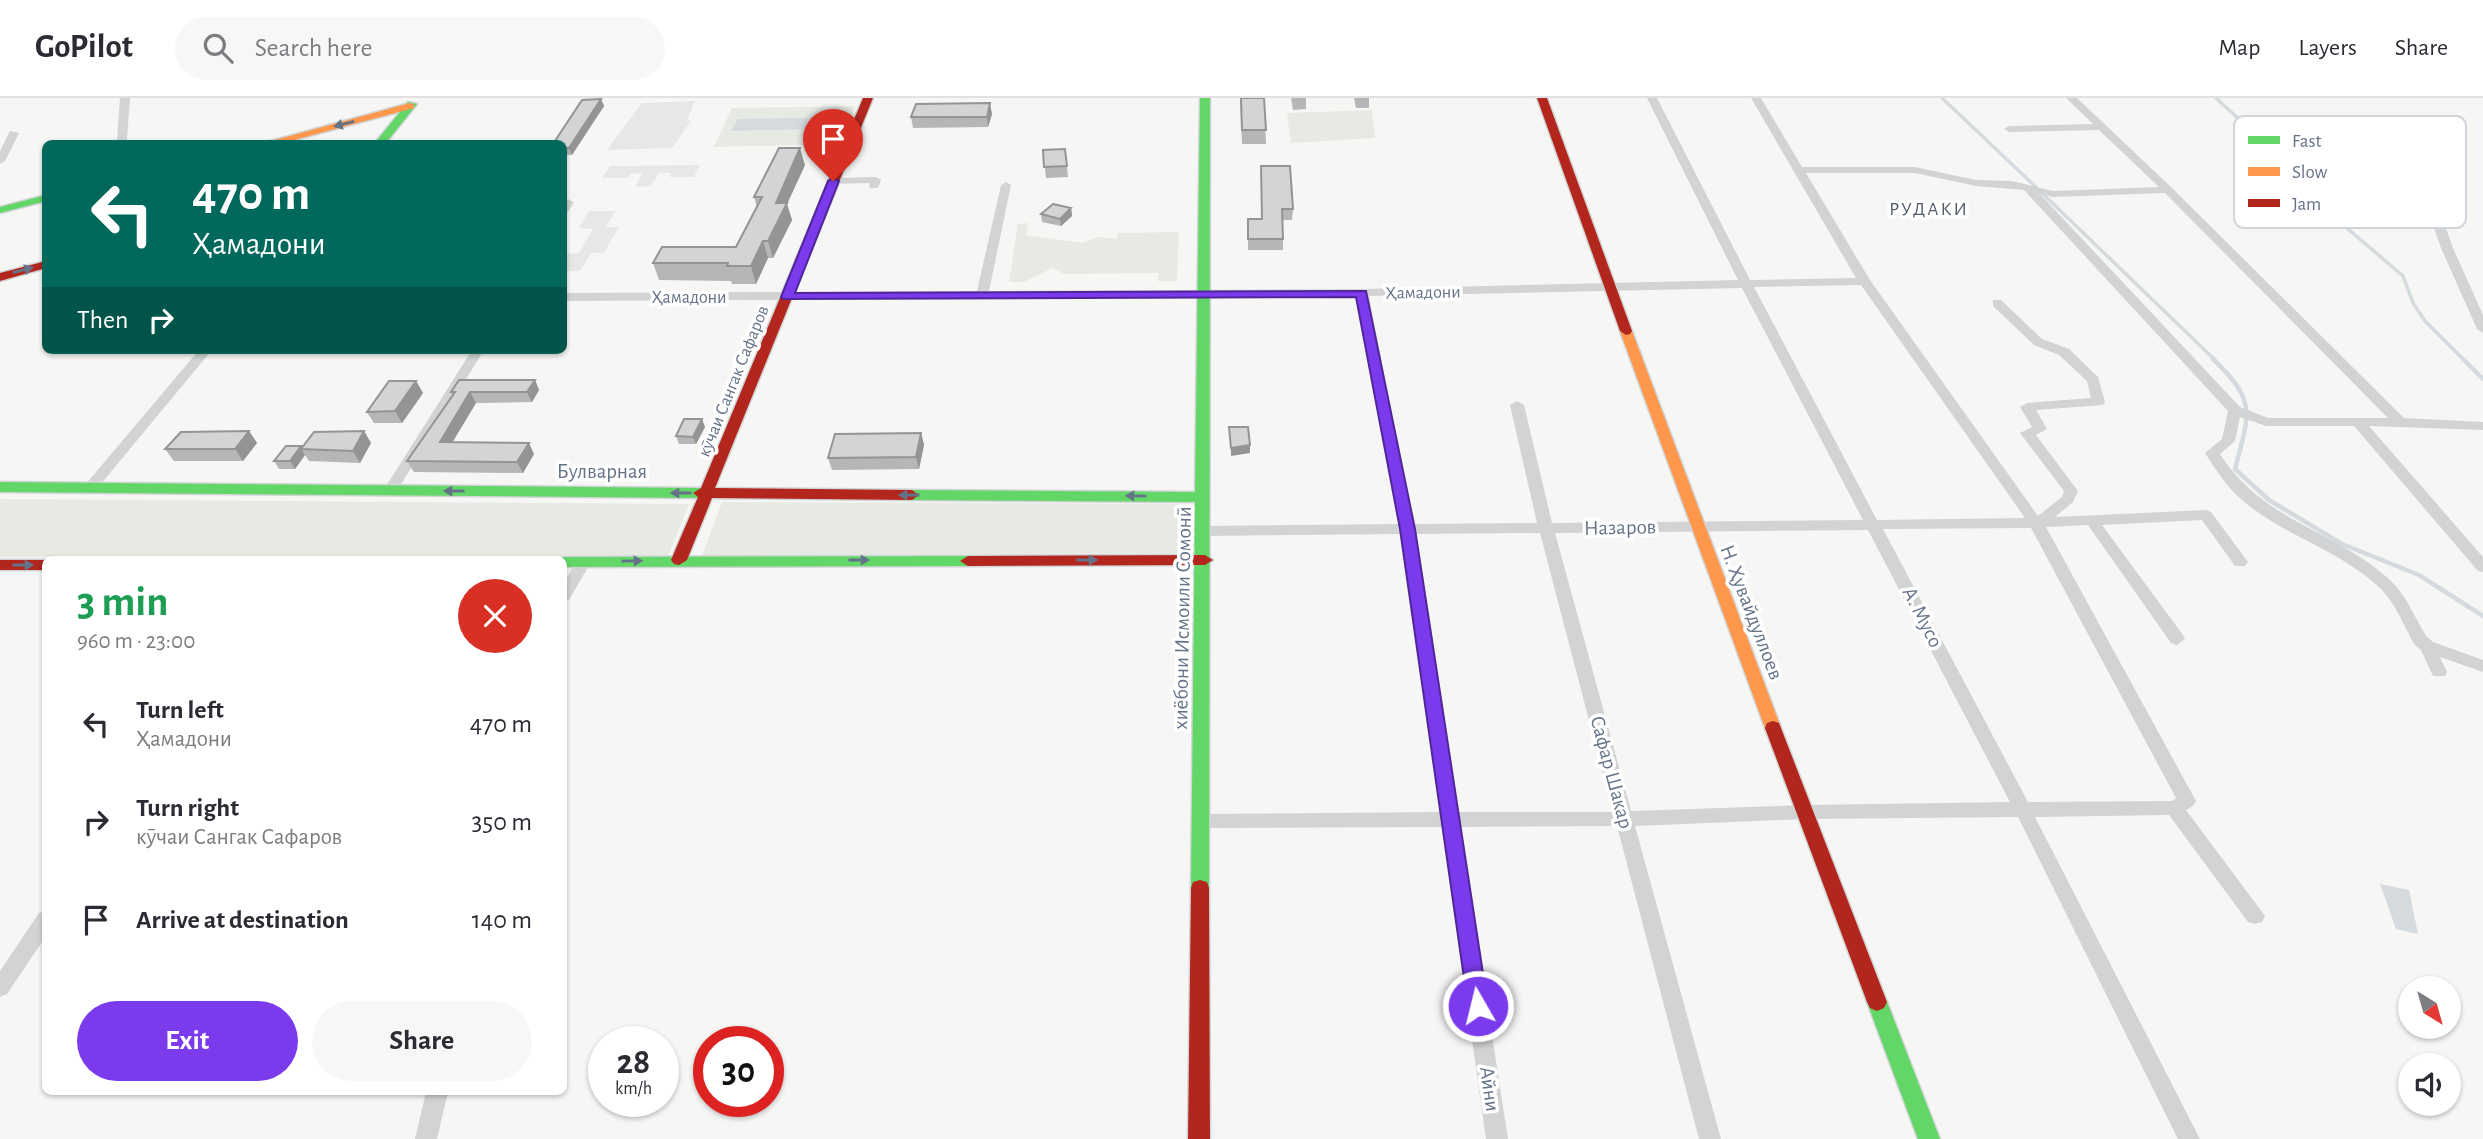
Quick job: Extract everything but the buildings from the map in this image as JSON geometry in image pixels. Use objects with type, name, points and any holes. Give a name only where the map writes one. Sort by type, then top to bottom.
[{"type":"street","points":[[122,140],[125,98]]},
{"type":"street","name":"кӯчаи Сангак Сафаров","points":[[679,560],[709,493],[868,98]]},
{"type":"street","name":"хиёбони Исмоили Сомонӣ","points":[[1199,1139],[1199,821],[1205,560],[1202,293],[1205,98]]},
{"type":"street","name":"Н. Ҳувайдуллоев","points":[[1542,98],[1696,526],[1929,1139]]},
{"type":"street","name":"А. Мусо","points":[[1652,98],[1746,284],[2024,812],[2189,1139]]},
{"type":"street","points":[[1199,821],[1625,818],[1806,812],[2024,812],[2174,808],[2187,801],[2037,523],[1864,281],[1756,98]]},
{"type":"street","points":[[2071,98],[2168,190],[2400,422]]},
{"type":"street","points":[[279,140],[414,102]]},
{"type":"street","points":[[382,140],[414,102]]},
{"type":"street","points":[[2009,129],[2101,127]]},
{"type":"street","points":[[0,161],[14,133]]},
{"type":"street","points":[[1799,170],[1915,170],[1976,183],[2028,188],[2053,194],[2168,190]]},
{"type":"street","points":[[833,181],[876,180],[874,186]]},
{"type":"street","points":[[982,295],[1006,185]]},
{"type":"street","points":[[2028,188],[2235,411],[2266,422],[2400,422],[2483,426]]},
{"type":"street","points":[[0,210],[42,199]]},
{"type":"street","points":[[2439,228],[2483,329]]},
{"type":"street","points":[[0,276],[42,265]]},
{"type":"street","name":"Ҳамадони","points":[[567,297],[1362,293],[1864,281]]},
{"type":"street","name":"Айни","points":[[1362,293],[1407,529],[1452,819],[1497,1139]]},
{"type":"street","points":[[1997,303],[2038,342],[2064,352],[2093,380],[2098,402],[2027,407],[2040,429],[2027,433],[2071,491],[2068,499],[2037,523]]},
{"type":"street","points":[[90,488],[203,354]]},
{"type":"street","points":[[390,491],[476,354]]},
{"type":"street","name":"Сафар Шакар","points":[[1517,405],[1546,528],[1710,1139]]},
{"type":"street","points":[[2235,411],[2228,441],[2212,453],[2235,488],[2270,514],[2329,544],[2387,586],[2420,640],[2427,646],[2483,666]]},
{"type":"street","points":[[2358,422],[2483,568]]},
{"type":"street","name":"Булварная","points":[[0,487],[1205,497]]},
{"type":"street","name":"Назаров","points":[[1205,531],[2037,523],[2206,515],[2241,562]]},
{"type":"street","points":[[2092,521],[2177,639]]},
{"type":"street","points":[[567,562],[1205,560]]},
{"type":"street","points":[[567,591],[583,562]]},
{"type":"street","points":[[0,565],[42,565]]},
{"type":"street","points":[[2427,646],[2440,672]]},
{"type":"street","points":[[2174,808],[2255,916]]},
{"type":"street","points":[[0,988],[42,925]]},
{"type":"street","points":[[426,1139],[436,1095]]},
{"type":"shaded area","points":[[695,101],[687,120],[691,121],[672,148],[607,150],[642,103]]},
{"type":"shaded area","points":[[855,106],[842,144],[714,147],[732,108]]},
{"type":"shaded area","points":[[1372,110],[1375,138],[1291,143],[1287,113]]},
{"type":"shaded area","points":[[808,118],[803,129],[731,131],[738,119]]},
{"type":"shaded area","points":[[700,165],[694,177],[670,177],[671,173],[659,173],[651,186],[635,187],[642,173],[630,174],[627,178],[602,178],[610,166]]},
{"type":"shaded area","points":[[589,211],[615,211],[606,227],[619,227],[604,253],[591,253],[580,271],[567,271],[567,254],[579,253],[593,229],[579,228]]},
{"type":"shaded area","points":[[1028,223],[1026,235],[1083,243],[1097,237],[1117,239],[1118,233],[1179,232],[1177,281],[1158,281],[1158,273],[1064,274],[1053,268],[1024,282],[1009,282],[1018,224]]},
{"type":"shaded area","points":[[0,499],[689,504],[668,556],[0,557]]},
{"type":"shaded area","points":[[722,502],[1188,504],[1186,553],[702,556]]},
{"type":"shaded area","points":[[2380,884],[2409,890],[2418,934],[2396,929]]},
{"type":"waterway","points":[[1942,98],[2036,187]]},
{"type":"waterway","points":[[2216,98],[2236,116]]},
{"type":"waterway","points":[[2043,194],[2215,360]]},
{"type":"waterway","points":[[2347,228],[2403,276],[2413,303],[2425,321],[2483,379]]},
{"type":"waterway","points":[[2213,359],[2237,387],[2246,410],[2244,435],[2235,469],[2269,500],[2342,544],[2419,575],[2483,616]]},
{"type":"traffic: fast","points":[[1200,888],[1205,98]]},
{"type":"traffic: fast","points":[[382,140],[412,104]]},
{"type":"traffic: fast","points":[[0,210],[42,199]]},
{"type":"traffic: fast","points":[[0,487],[700,493]]},
{"type":"traffic: fast","points":[[912,495],[1204,497]]},
{"type":"traffic: fast","points":[[567,562],[968,561]]},
{"type":"traffic: fast","points":[[1877,1002],[1929,1139]]},
{"type":"traffic: slow","points":[[280,140],[410,106]]},
{"type":"traffic: slow","points":[[1626,331],[1773,728]]},
{"type":"traffic: jam","points":[[679,560],[868,98]]},
{"type":"traffic: jam","points":[[1542,98],[1626,331]]},
{"type":"traffic: jam","points":[[0,277],[42,265]]},
{"type":"traffic: jam","points":[[700,493],[912,495]]},
{"type":"traffic: jam","points":[[968,561],[1205,560]]},
{"type":"traffic: jam","points":[[0,565],[42,565]]},
{"type":"traffic: jam","points":[[1773,728],[1877,1002]]},
{"type":"traffic: jam","points":[[1199,1139],[1200,888]]},
{"type":"district","name":"РУДАКИ","points":[[1929,208]]},
{"type":"route","points":[[833,181],[787,297],[1362,293],[1407,529],[1478,1006]]}]
